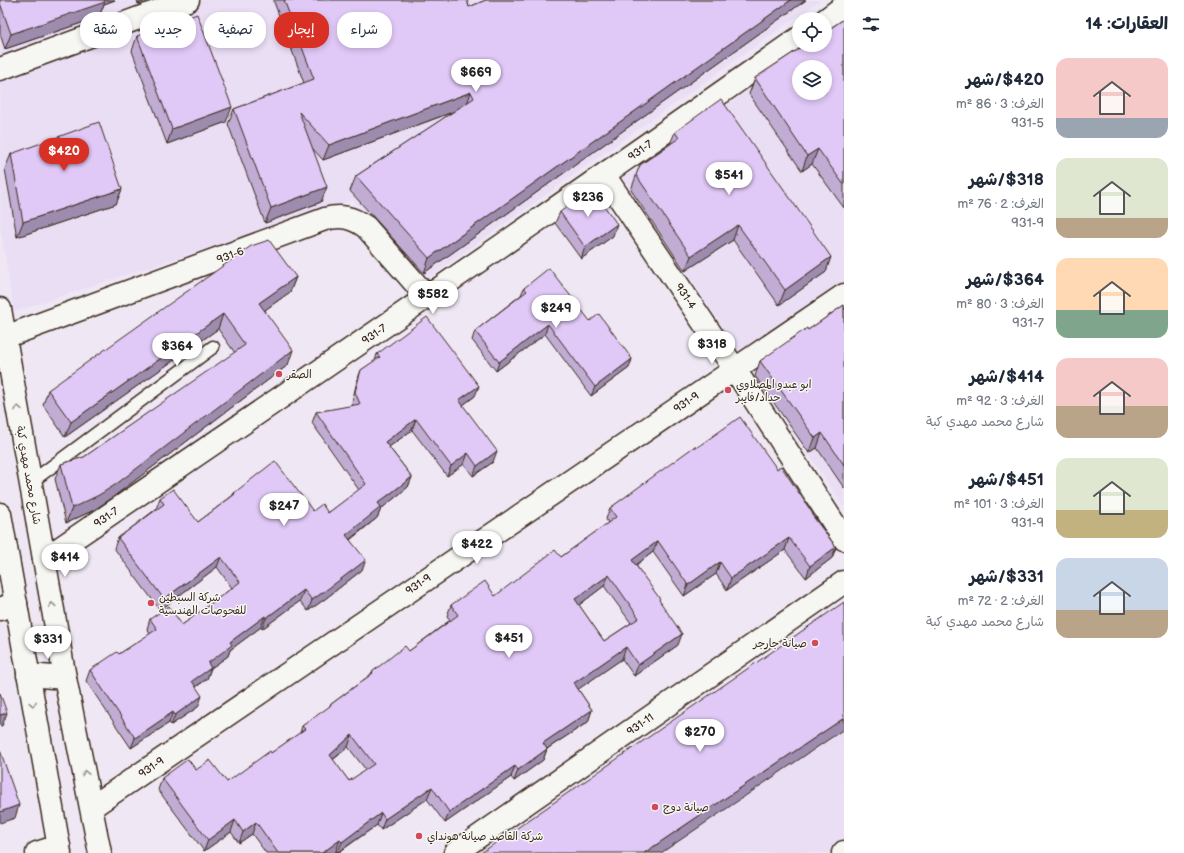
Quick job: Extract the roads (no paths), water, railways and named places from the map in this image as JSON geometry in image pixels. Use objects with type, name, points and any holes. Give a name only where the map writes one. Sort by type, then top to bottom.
[{"type":"street","points":[[0,69],[188,0]]},
{"type":"street","points":[[832,15],[844,6]]},
{"type":"street","name":"931-7","points":[[44,559],[428,298],[792,43]]},
{"type":"street","name":"931-4","points":[[604,176],[734,368],[844,539]]},
{"type":"street","name":"931-6","points":[[5,337],[336,216],[357,220],[366,227],[428,298]]},
{"type":"street","name":"931-9","points":[[92,808],[734,368],[844,295]]},
{"type":"street","name":"شارع محمد مهدي كبة","points":[[0,309],[65,678],[100,853]]},
{"type":"street","points":[[0,514],[8,606],[28,675],[59,850],[37,853]]},
{"type":"street","name":"931-11","points":[[455,853],[844,582]]},
{"type":"street","points":[[28,675],[65,678]]},
{"type":"lane","points":[[31,482],[213,347]]},
{"type":"place","name":"الصقر","points":[[279,374]]},
{"type":"place","name":"ابو عبدو المصلاوي حداد/فايبر","points":[[728,390]]},
{"type":"place","name":"شركة السبطين للفحوصات الهندسية","points":[[151,603]]},
{"type":"place","name":"صيانة جارجر","points":[[815,643]]},
{"type":"place","name":"صيانة دوج","points":[[655,807]]},
{"type":"place","name":"شركة القاصد صيانة هونداي","points":[[419,836]]}]
